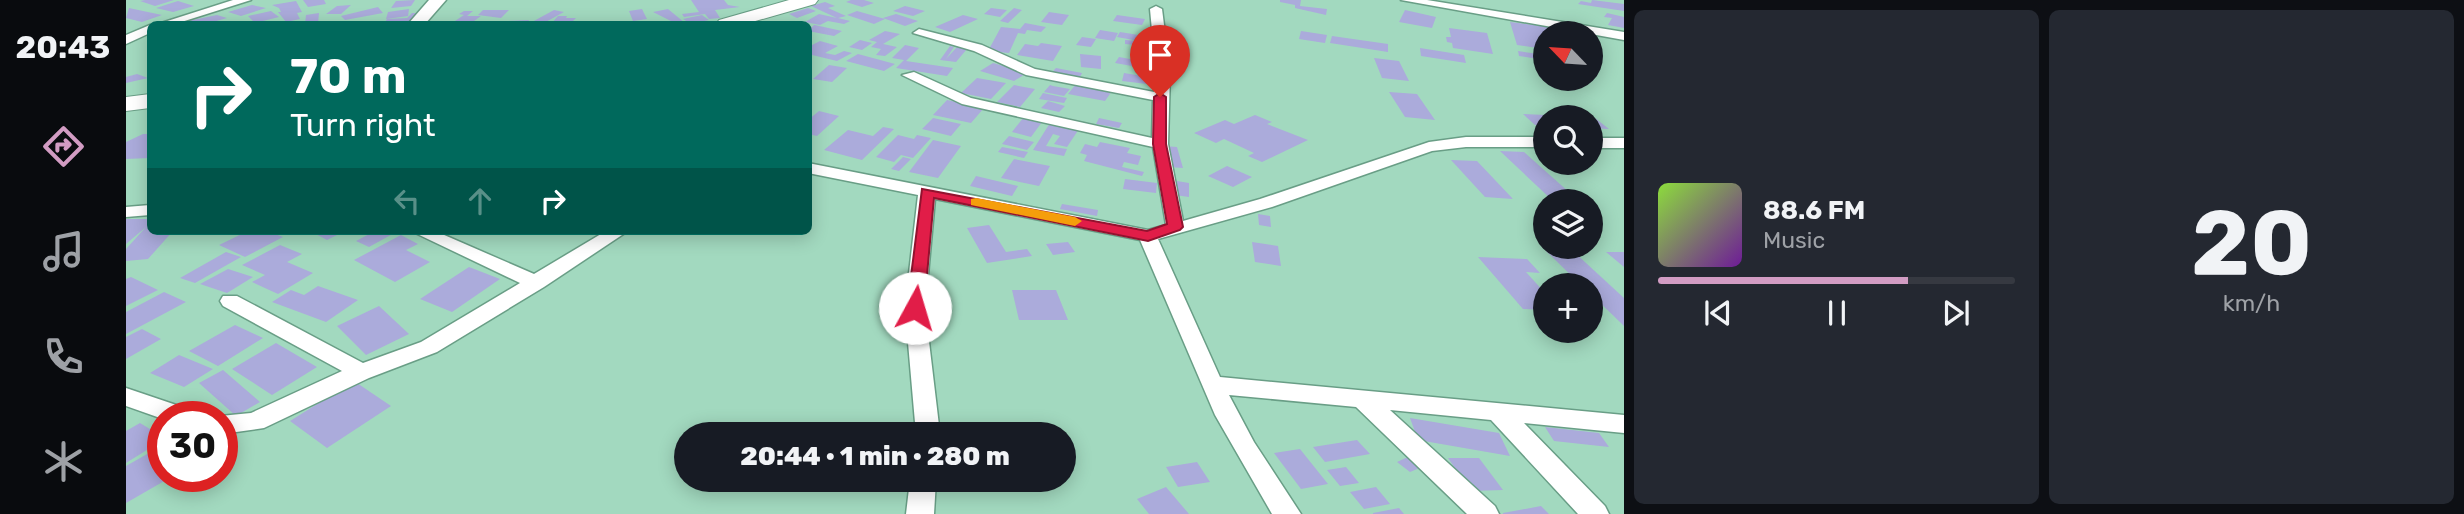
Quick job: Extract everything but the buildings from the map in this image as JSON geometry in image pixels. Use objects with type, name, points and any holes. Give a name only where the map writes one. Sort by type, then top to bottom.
[{"type":"main road","points":[[736,21],[809,0]]},
{"type":"main road","points":[[756,21],[827,0]]},
{"type":"main road","points":[[126,98],[147,95]]},
{"type":"main road","points":[[126,104],[147,101]]},
{"type":"street","points":[[174,21],[245,0]]},
{"type":"street","points":[[419,21],[438,0]]},
{"type":"street","points":[[1407,0],[1622,39]]},
{"type":"street","points":[[1156,9],[1163,44],[1160,144],[1175,227]]},
{"type":"street","points":[[126,40],[147,30]]},
{"type":"street","points":[[919,33],[978,48],[1031,72],[1160,97]]},
{"type":"street","points":[[909,75],[967,101],[1160,144]]},
{"type":"street","points":[[812,169],[1148,236],[1266,203],[1429,147],[1466,142],[1533,142]]},
{"type":"street","points":[[1603,142],[1624,143]]},
{"type":"street","points":[[927,192],[915,308],[927,422]]},
{"type":"street","points":[[126,212],[147,210]]},
{"type":"street","points":[[429,235],[537,283]]},
{"type":"street","points":[[238,424],[254,422],[361,372],[429,347],[613,235]]},
{"type":"street","points":[[1148,236],[1214,385],[1256,471],[1287,514]]},
{"type":"street","points":[[230,301],[361,372]]},
{"type":"street","points":[[1214,385],[1624,424]]},
{"type":"street","points":[[1362,399],[1485,514]]},
{"type":"street","points":[[130,403],[147,407]]},
{"type":"street","points":[[1499,413],[1595,514]]},
{"type":"street","points":[[920,514],[922,492]]},
{"type":"slow traffic","points":[[976,202],[1075,221]]},
{"type":"route","points":[[915,308],[927,192],[1148,236],[1175,227],[1160,144],[1160,97]]}]
